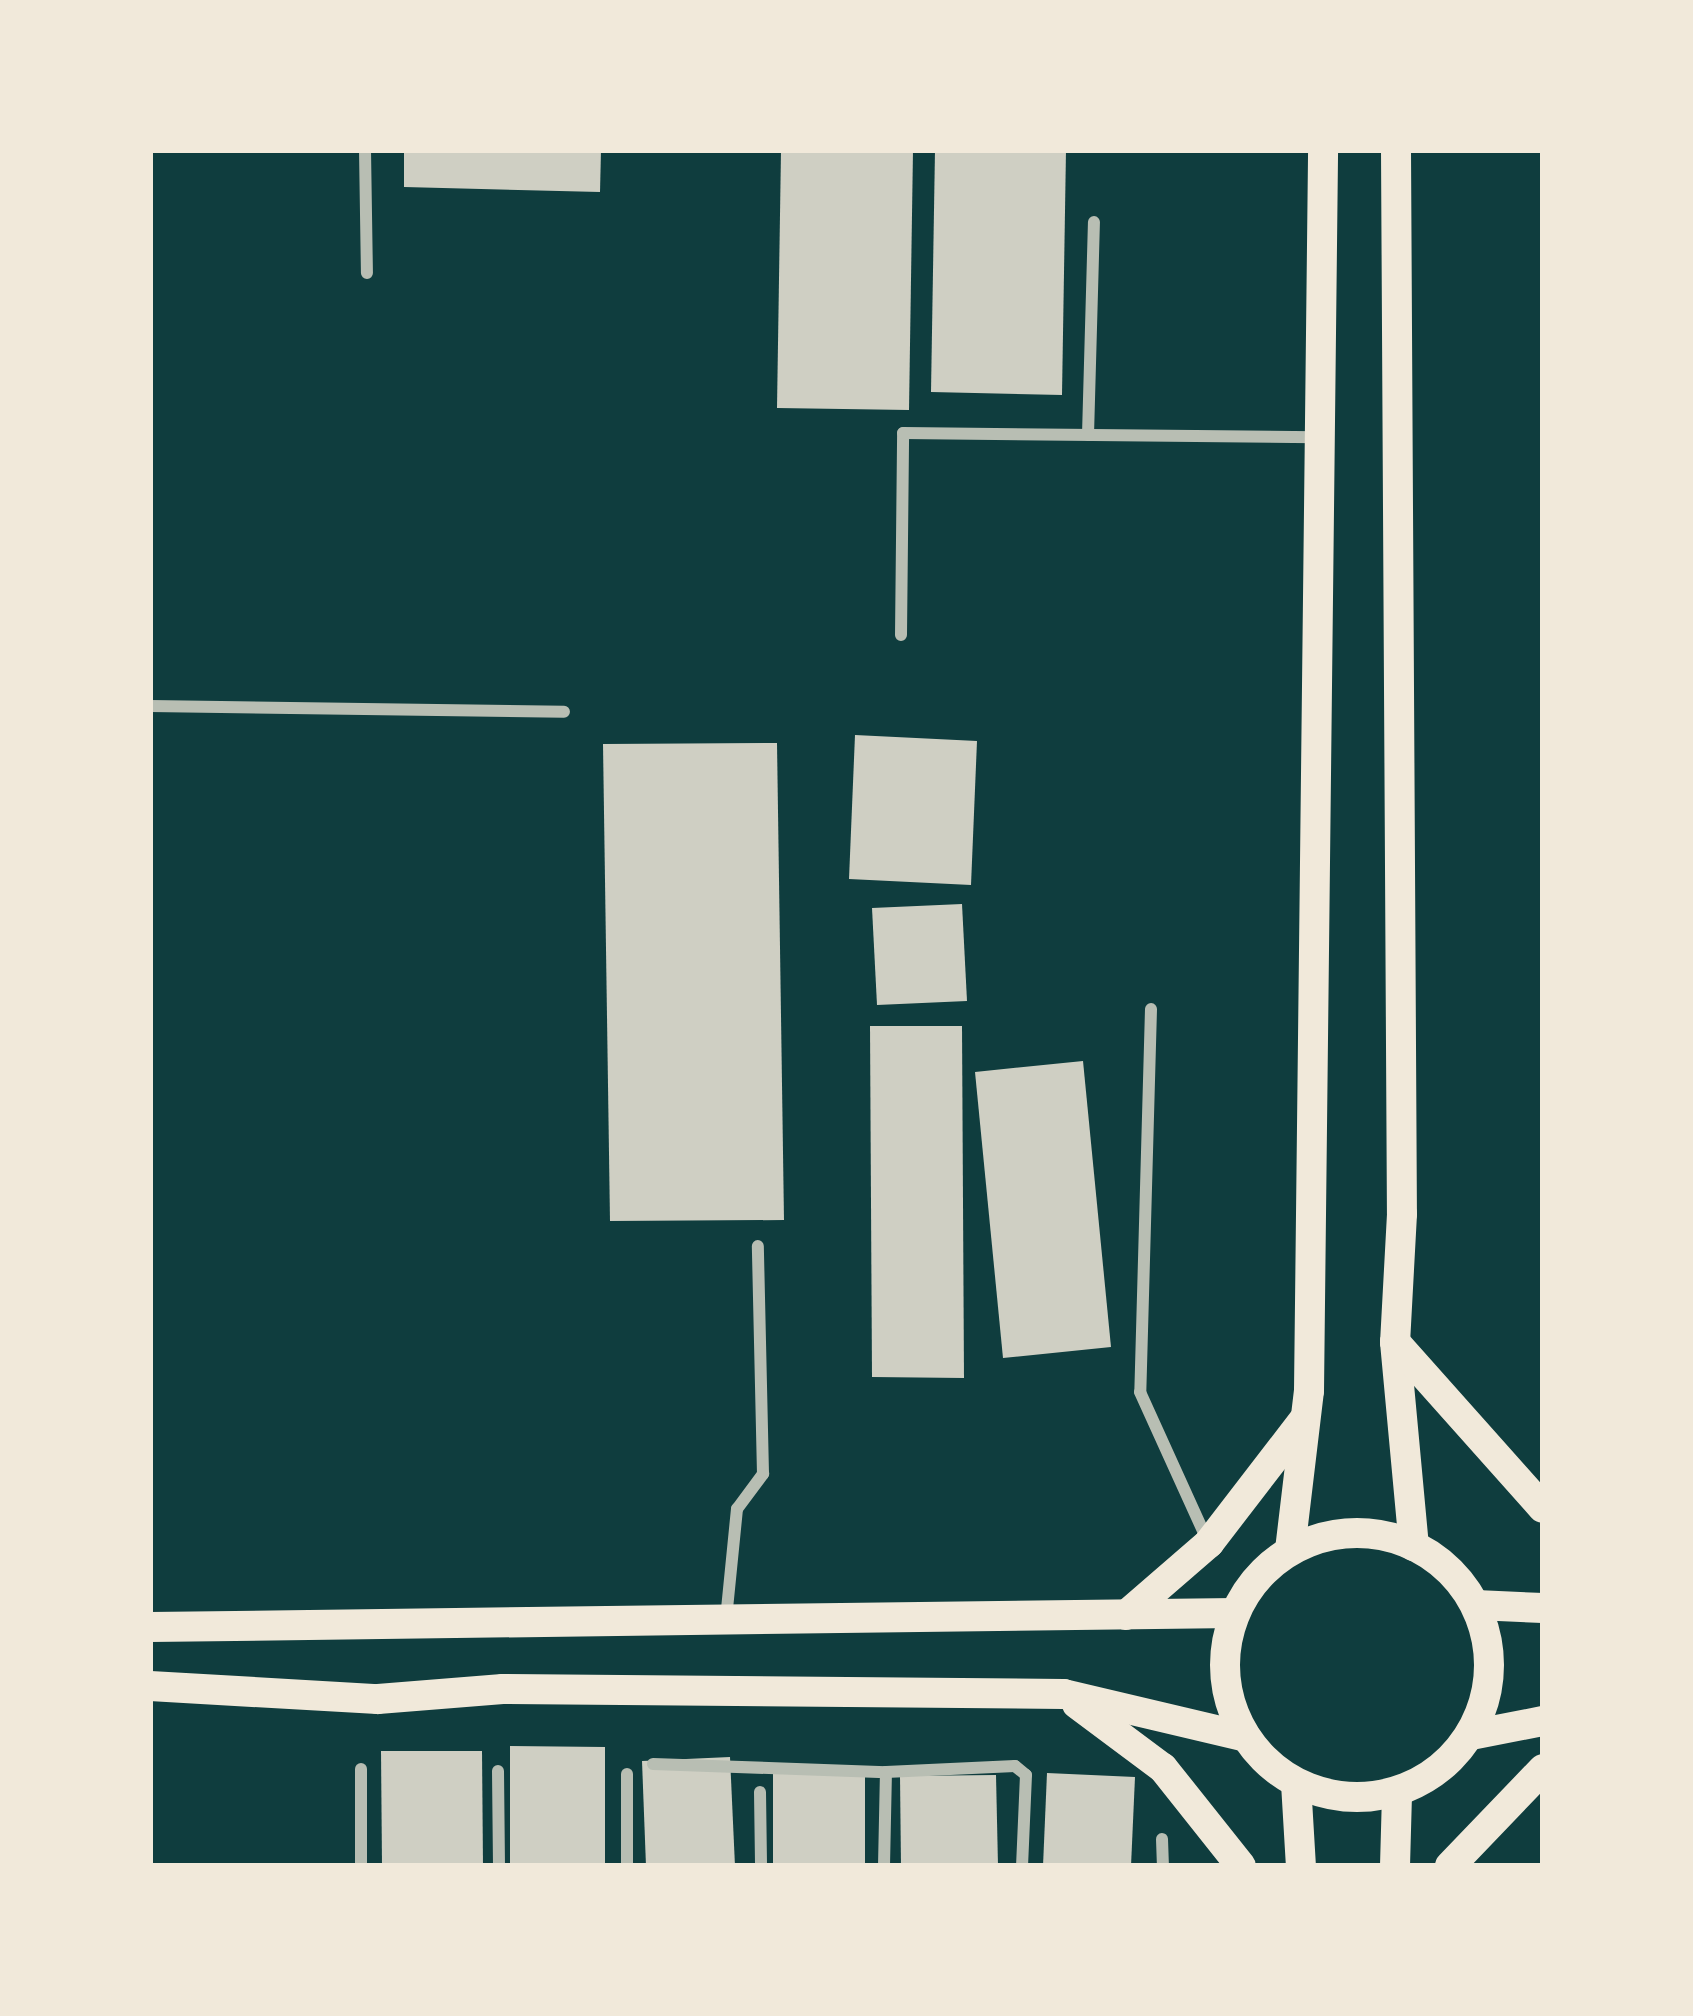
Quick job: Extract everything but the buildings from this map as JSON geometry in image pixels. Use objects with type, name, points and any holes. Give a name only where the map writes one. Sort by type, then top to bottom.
[{"type":"main road","points":[[1290,1550],[1305,1419],[1323,150]]},
{"type":"main road","points":[[1396,150],[1402,1214],[1395,1342],[1414,1546]]},
{"type":"main road","points":[[1395,1342],[1543,1508]]},
{"type":"main road","points":[[1126,1615],[1209,1543],[1305,1419]]},
{"type":"main road","points":[[1373,1534],[1414,1546],[1450,1570],[1476,1605],[1489,1648],[1487,1692],[1471,1735],[1440,1770],[1397,1792],[1346,1798],[1296,1783],[1246,1737],[1228,1698],[1225,1655],[1235,1613],[1257,1577],[1290,1550],[1330,1535],[1373,1534]]},
{"type":"main road","points":[[1476,1605],[1543,1608]]},
{"type":"main road","points":[[150,1628],[1235,1613]]},
{"type":"main road","points":[[150,1686],[378,1699],[503,1690],[1064,1694],[1246,1737]]},
{"type":"main road","points":[[1064,1694],[1163,1768],[1241,1866]]},
{"type":"main road","points":[[1471,1735],[1543,1721]]},
{"type":"main road","points":[[1450,1866],[1543,1769]]},
{"type":"main road","points":[[1296,1783],[1301,1866]]},
{"type":"main road","points":[[1395,1866],[1397,1792]]},
{"type":"street","points":[[364,150],[367,273]]},
{"type":"street","points":[[1088,435],[1094,222]]},
{"type":"street","points":[[901,635],[903,433],[1321,437]]},
{"type":"street","points":[[150,706],[564,712]]},
{"type":"street","points":[[1151,1009],[1140,1392],[1209,1543]]},
{"type":"street","points":[[726,1620],[737,1509],[763,1474],[758,1246]]},
{"type":"street","points":[[653,1764],[886,1772],[1016,1766],[1026,1775],[1022,1866]]},
{"type":"street","points":[[361,1866],[362,1769]]},
{"type":"street","points":[[498,1771],[499,1866]]},
{"type":"street","points":[[884,1866],[886,1772]]},
{"type":"street","points":[[627,1774],[627,1866]]},
{"type":"street","points":[[760,1792],[760,1866]]},
{"type":"street","points":[[1162,1839],[1162,1866]]}]
